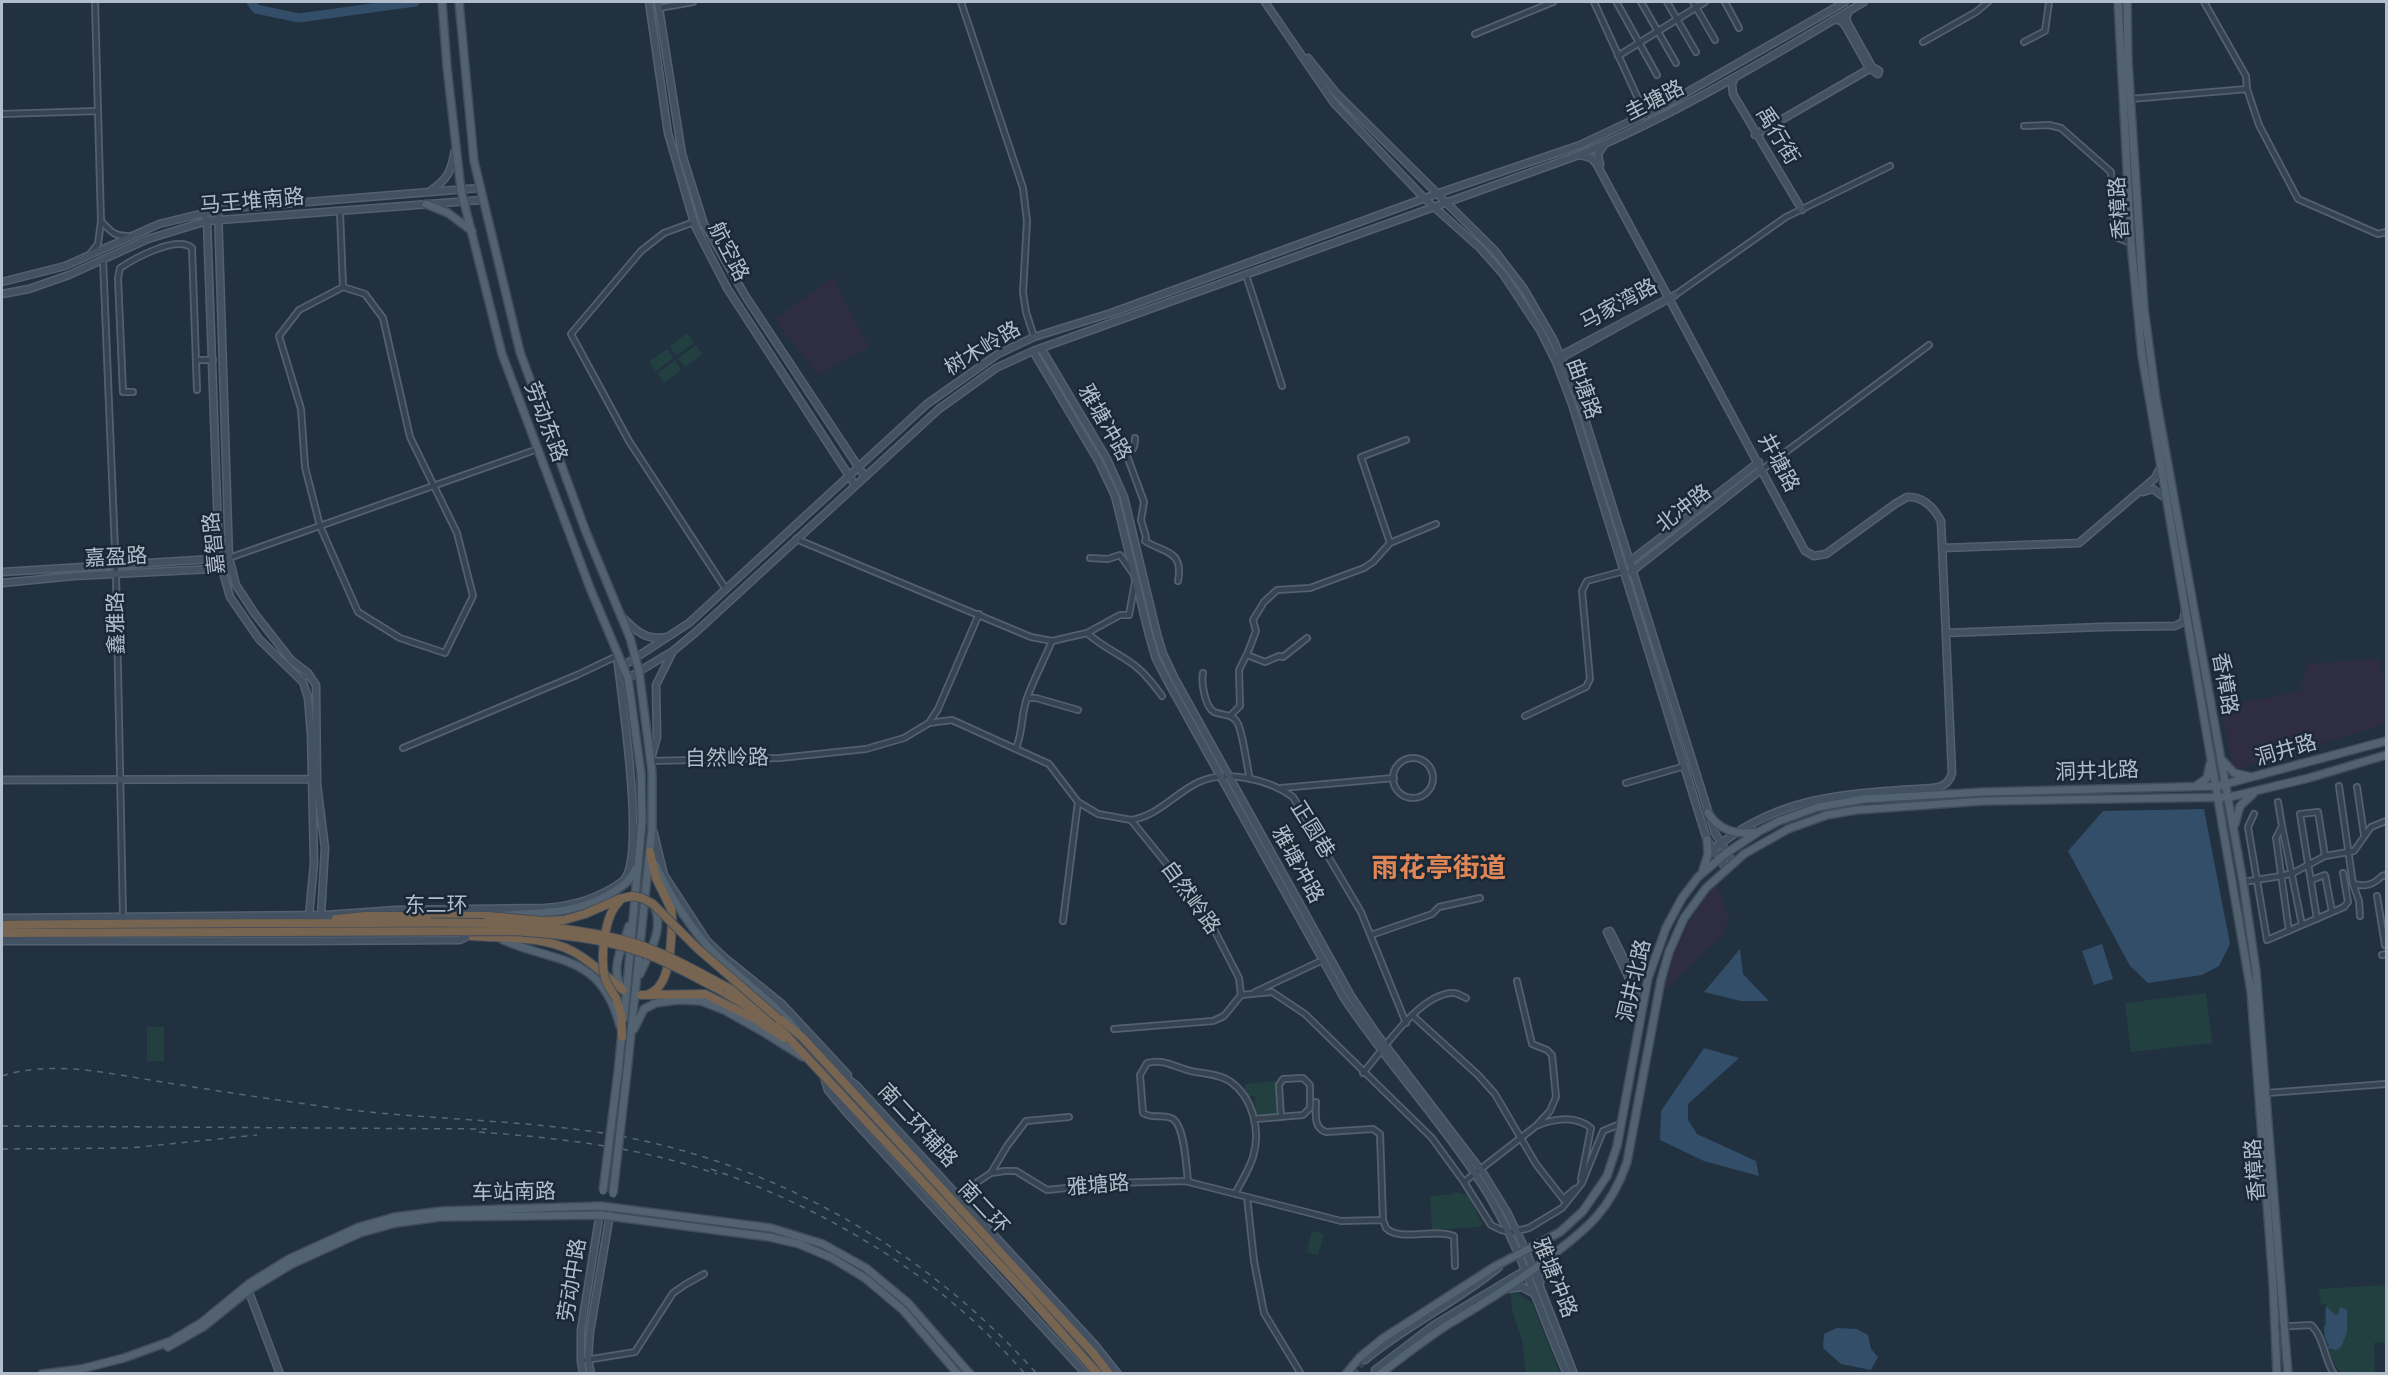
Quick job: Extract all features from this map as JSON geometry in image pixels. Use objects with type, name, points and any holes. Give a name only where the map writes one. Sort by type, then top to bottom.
[{"type":"highway","points":[[650,852],[656,878],[671,909],[671,935],[663,983],[652,993],[641,996],[695,993],[711,995],[755,1018],[796,1046]]},
{"type":"highway","points":[[622,1037],[621,1014],[616,998],[604,975],[606,932],[614,907],[626,897]]},
{"type":"highway","points":[[304,923],[373,915],[488,916],[543,921],[564,920],[626,897],[642,898],[653,904],[697,948],[779,1019]]},
{"type":"highway","name":"东二环","points":[[2,925],[494,924],[599,935],[631,942],[659,952],[746,998],[802,1037],[831,1068]]},
{"type":"highway","name":"东二环","points":[[2,933],[483,929],[527,932],[601,942],[636,950],[670,964],[747,1005],[774,1024],[824,1076]]},
{"type":"highway","points":[[439,931],[466,937],[503,940],[511,938],[558,945],[579,955],[623,990]]},
{"type":"highway","name":"南二环","points":[[831,1068],[1093,1353],[1109,1374]]},
{"type":"highway","name":"南二环","points":[[824,1076],[1027,1294],[1098,1374]]},
{"type":"main road","name":"劳动东路","points":[[442,2],[461,190],[502,354],[627,678],[641,773],[641,845]]},
{"type":"main road","name":"劳动东路","points":[[459,2],[474,161],[520,352],[586,532],[620,614],[639,671],[650,761],[652,828],[632,1035]]},
{"type":"main road","name":"香樟路","points":[[2118,2],[2131,243],[2142,356],[2251,992],[2277,1374]]},
{"type":"main road","name":"香樟路","points":[[2127,2],[2130,99],[2144,308],[2150,356],[2243,882],[2259,993],[2288,1374]]},
{"type":"main road","points":[[426,204],[448,213],[472,231]]},
{"type":"main road","name":"洞井路","points":[[2194,787],[2217,786],[2386,741]]},
{"type":"main road","points":[[2194,787],[2207,778],[2210,750]]},
{"type":"main road","points":[[2219,752],[2229,770],[2239,775],[2254,777]]},
{"type":"main road","name":"洞井路","points":[[2195,798],[2228,797],[2258,791],[2386,755]]},
{"type":"main road","name":"洞井北路","points":[[1346,1374],[1360,1357],[1429,1306],[1560,1232],[1572,1223],[1593,1198],[1607,1176],[1622,1123],[1652,965],[1674,910],[1698,878],[1726,853],[1779,821],[1818,807],[1864,799],[1984,792],[2194,787]]},
{"type":"main road","points":[[2234,836],[2240,806],[2258,791]]},
{"type":"main road","points":[[2195,798],[2212,802],[2222,816]]},
{"type":"main road","name":"洞井北路","points":[[1378,1372],[1437,1332],[1506,1290],[1593,1222],[1606,1206],[1621,1178],[1631,1146],[1665,966],[1684,918],[1706,888],[1733,863],[1764,842],[1809,821],[1856,810],[2006,800],[2195,798]]},
{"type":"main road","points":[[1708,813],[1718,825],[1735,832],[1758,832]]},
{"type":"main road","points":[[1698,878],[1710,852],[1707,840]]},
{"type":"main road","points":[[488,916],[559,913],[575,910],[621,888],[633,877],[641,845]]},
{"type":"main road","points":[[623,990],[616,973],[617,960],[634,909],[641,845]]},
{"type":"main road","points":[[650,852],[668,888],[714,953],[775,1006],[802,1037]]},
{"type":"main road","points":[[636,983],[659,928],[658,915],[653,904]]},
{"type":"main road","name":"劳动中路","points":[[601,1206],[622,1037],[634,909]]},
{"type":"main road","points":[[503,940],[579,965],[602,987],[616,1014],[622,1037]]},
{"type":"main road","points":[[632,1035],[644,1009],[663,1001],[710,1003],[780,1041],[813,1065]]},
{"type":"main road","name":"劳动中路","points":[[612,1208],[632,1035]]},
{"type":"main road","name":"车站南路","points":[[42,1374],[81,1369],[124,1358],[171,1341],[290,1259],[339,1235],[394,1217],[442,1211],[601,1206],[771,1228],[806,1238],[837,1251],[866,1268],[908,1303],[970,1374]]},
{"type":"main road","name":"车站南路","points":[[77,1374],[126,1362],[173,1345],[203,1328],[248,1288],[342,1240],[396,1223],[441,1217],[600,1215],[768,1237],[799,1245],[832,1258],[865,1278],[903,1310],[958,1374]]},
{"type":"street","points":[[89,255],[98,244],[101,221],[95,2]]},
{"type":"street","name":"航空路","points":[[649,2],[668,133],[694,224],[727,288],[855,485]]},
{"type":"street","points":[[658,5],[693,2]]},
{"type":"street","points":[[961,2],[1023,188],[1027,220],[1023,292],[1026,312],[1034,337]]},
{"type":"street","name":"曲塘路","points":[[1268,2],[1337,94],[1491,246],[1524,289],[1580,404],[1708,813],[1720,844],[1733,863]]},
{"type":"street","name":"曲塘路","points":[[1268,2],[1335,103],[1424,198],[1497,267],[1531,314],[1558,358],[1707,840]]},
{"type":"street","points":[[1474,34],[1552,2]]},
{"type":"street","points":[[1594,2],[1646,116]]},
{"type":"street","points":[[1641,2],[1676,63]]},
{"type":"street","points":[[1667,2],[1696,52]]},
{"type":"street","points":[[1693,2],[1715,40]]},
{"type":"street","points":[[1618,56],[1705,2]]},
{"type":"street","points":[[1725,2],[1739,28]]},
{"type":"street","name":"圭塘路","points":[[1438,193],[1580,145],[1646,116],[1845,2]]},
{"type":"street","name":"圭塘路","points":[[1447,202],[1509,182],[1605,144],[1716,88],[1864,2]]},
{"type":"street","points":[[1923,42],[1976,12],[1988,2]]},
{"type":"street","points":[[2024,42],[2044,31],[2049,2]]},
{"type":"street","points":[[2204,2],[2246,76],[2247,89],[2259,125],[2298,199],[2378,234],[2386,232]]},
{"type":"street","points":[[1617,3],[1657,75]]},
{"type":"street","name":"航空路","points":[[658,5],[676,128],[704,224],[746,297],[865,477]]},
{"type":"street","points":[[1849,11],[1846,18],[1848,24],[1870,68]]},
{"type":"street","points":[[1832,20],[1840,20],[1845,25],[1870,68]]},
{"type":"street","points":[[1756,135],[1870,68]]},
{"type":"street","name":"禹行街","points":[[1735,77],[1732,91],[1800,210]]},
{"type":"street","name":"禹行街","points":[[1716,88],[1729,93],[1756,135]]},
{"type":"street","points":[[2130,99],[2247,89]]},
{"type":"street","points":[[2,114],[98,111]]},
{"type":"street","points":[[2024,126],[2049,125],[2061,128],[2111,172],[2115,237],[2131,243]]},
{"type":"street","points":[[668,133],[676,128]]},
{"type":"street","name":"井塘路","points":[[1605,144],[1599,151],[1599,162],[1803,545],[1810,552],[1818,554],[1825,552],[1894,501],[1913,494],[1925,499],[1941,514],[1945,529],[1952,773],[1948,782],[1932,788],[1848,795],[1804,802],[1770,814],[1735,832]]},
{"type":"street","points":[[428,193],[445,181],[451,169],[456,146]]},
{"type":"street","name":"井塘路","points":[[1579,155],[1591,158],[1596,163],[1672,297]]},
{"type":"street","points":[[1672,297],[1786,217],[1890,166]]},
{"type":"street","name":"马王堆南路","points":[[2,282],[26,278],[65,266],[159,224],[204,212],[479,188]]},
{"type":"street","name":"树木岭路","points":[[623,666],[689,623],[848,475],[943,392],[998,354],[1034,337],[1242,267],[1438,193]]},
{"type":"street","name":"马王堆南路","points":[[2,294],[29,289],[69,275],[148,238],[207,221],[482,200]]},
{"type":"street","name":"树木岭路","points":[[627,678],[673,651],[939,409],[996,368],[1041,348],[1447,202]]},
{"type":"street","name":"嘉智路","points":[[218,210],[229,558],[236,585],[255,614],[291,660],[308,673],[316,685],[316,784],[325,848],[321,915]]},
{"type":"street","name":"嘉智路","points":[[204,212],[207,221],[219,558],[230,597],[259,639],[303,682],[308,698],[314,863],[309,916]]},
{"type":"street","points":[[340,212],[343,287]]},
{"type":"street","points":[[101,221],[117,235],[130,236]]},
{"type":"street","points":[[704,224],[694,224],[664,233],[640,251],[571,334],[629,441],[725,588]]},
{"type":"street","points":[[133,392],[123,392],[118,278],[120,268],[151,252],[181,242],[187,243],[192,248],[197,390]]},
{"type":"street","name":"鑫雅路","points":[[103,258],[116,565],[123,916]]},
{"type":"street","points":[[1246,275],[1282,386]]},
{"type":"street","points":[[343,287],[365,294],[383,318],[410,437],[435,486],[457,533],[473,596],[445,653],[400,638],[358,612],[320,526],[305,467],[301,409],[279,336],[299,310],[343,287]]},
{"type":"street","name":"马家湾路","points":[[1558,358],[1672,297]]},
{"type":"street","points":[[1760,466],[1929,345]]},
{"type":"street","name":"雅塘冲路","points":[[1041,348],[1115,474],[1124,497],[1163,654],[1351,996],[1384,1049]]},
{"type":"street","name":"雅塘冲路","points":[[1033,351],[1108,479],[1122,519],[1156,658],[1344,998],[1507,1212],[1526,1251],[1529,1270]]},
{"type":"street","points":[[197,360],[213,360]]},
{"type":"street","points":[[1135,438],[1135,446],[1126,453],[1144,502],[1141,520],[1145,541],[1170,552],[1177,559],[1180,574],[1178,581]]},
{"type":"street","points":[[1390,543],[1360,457],[1406,440]]},
{"type":"street","points":[[229,558],[538,449]]},
{"type":"street","name":"北冲路","points":[[1624,571],[1630,561],[1760,466]]},
{"type":"street","name":"北冲路","points":[[1624,571],[1633,571],[1760,466]]},
{"type":"street","points":[[1944,550],[2079,543],[2155,478],[2160,468]]},
{"type":"street","points":[[1944,550],[2080,545],[2146,490],[2156,490],[2165,498]]},
{"type":"street","points":[[1231,716],[1240,706],[1239,670],[1256,631],[1253,620],[1257,611],[1273,592],[1310,588],[1364,568],[1377,558],[1390,543],[1436,525]]},
{"type":"street","points":[[796,539],[1031,637],[1052,641],[1087,633],[1120,615],[1129,615],[1135,578],[1120,555],[1108,559],[1090,558]]},
{"type":"street","name":"嘉盈路","points":[[2,572],[229,558]]},
{"type":"street","name":"嘉盈路","points":[[2,583],[232,568]]},
{"type":"street","points":[[1525,716],[1586,687],[1590,680],[1582,591],[1587,581],[1624,571]]},
{"type":"street","points":[[1947,633],[2101,627],[2170,627],[2183,622],[2185,611]]},
{"type":"street","points":[[620,614],[636,632],[646,637],[670,636]]},
{"type":"street","points":[[929,723],[938,710],[979,615]]},
{"type":"street","points":[[1087,633],[1133,664],[1147,676],[1162,696]]},
{"type":"street","points":[[1247,655],[1265,662],[1279,656],[1283,657],[1307,639]]},
{"type":"street","points":[[1016,748],[1022,736],[1021,721],[1027,698],[1052,641]]},
{"type":"street","points":[[650,761],[657,738],[656,685],[673,651]]},
{"type":"street","points":[[404,747],[617,656],[629,747],[632,802],[631,856],[627,878]]},
{"type":"street","points":[[1203,673],[1201,680],[1210,709],[1216,713],[1231,716],[1238,723],[1250,779]]},
{"type":"street","points":[[1027,698],[1036,698],[1078,710]]},
{"type":"street","points":[[929,723],[952,720],[1016,748],[1049,764],[1078,802],[1098,814],[1131,820]]},
{"type":"street","name":"自然岭路","points":[[650,761],[780,758],[866,749],[904,738],[929,723]]},
{"type":"street","points":[[1413,758],[1424,761],[1432,770],[1433,781],[1428,791],[1419,798],[1408,798],[1398,792],[1394,778],[1395,770],[1402,761],[1413,758]]},
{"type":"street","points":[[1626,783],[1685,766]]},
{"type":"street","name":"正圆巷","points":[[1131,820],[1144,818],[1200,781],[1221,777],[1250,779],[1281,788],[1293,796],[1361,912],[1406,1023]]},
{"type":"street","points":[[1281,788],[1394,778]]},
{"type":"street","points":[[2,780],[311,779]]},
{"type":"street","points":[[2339,786],[2353,885],[2359,901],[2360,916]]},
{"type":"street","points":[[2357,787],[2364,835]]},
{"type":"street","points":[[1063,921],[1078,802]]},
{"type":"street","points":[[2278,802],[2302,925]]},
{"type":"street","points":[[2317,918],[2300,814],[2318,812],[2325,855]]},
{"type":"street","points":[[2254,814],[2248,826],[2267,940],[2344,907],[2348,902],[2343,873]]},
{"type":"street","name":"自然岭路","points":[[1131,820],[1204,910],[1239,978],[1240,994]]},
{"type":"street","points":[[2243,882],[2293,873],[2325,855],[2354,851],[2371,827],[2386,821]]},
{"type":"street","points":[[2282,826],[2276,838],[2289,931]]},
{"type":"street","points":[[652,828],[664,875],[707,941],[782,1004],[856,1085]]},
{"type":"street","points":[[1726,869],[1710,852],[1735,832]]},
{"type":"street","points":[[2,918],[309,916],[387,911],[472,911],[563,907],[599,895],[627,878],[641,845]]},
{"type":"street","points":[[2311,880],[2325,875],[2332,912]]},
{"type":"street","points":[[2353,885],[2375,884],[2386,875]]},
{"type":"street","points":[[2377,896],[2384,917],[2385,945]]},
{"type":"street","points":[[1371,935],[1431,914],[1439,907],[1480,898]]},
{"type":"street","points":[[1642,1018],[1637,994],[1607,932],[1610,931],[1630,971],[1643,973],[1652,965]]},
{"type":"street","points":[[2,941],[460,940],[466,937]]},
{"type":"street","points":[[1254,993],[1323,960]]},
{"type":"street","points":[[1464,1182],[1536,1126],[1550,1111],[1556,1097],[1552,1056],[1547,1050],[1532,1044],[1517,981]]},
{"type":"street","points":[[1114,1029],[1213,1022],[1224,1016],[1240,994],[1272,992],[1305,1014],[1432,1138],[1491,1225],[1508,1231],[1529,1228],[1547,1219],[1582,1183],[1603,1131],[1622,1123]]},
{"type":"street","points":[[1364,1073],[1412,1016],[1430,1000],[1455,993],[1466,998]]},
{"type":"street","points":[[1412,1016],[1495,1094],[1536,1164],[1565,1201]]},
{"type":"street","points":[[1188,1181],[1181,1131],[1176,1120],[1168,1117],[1152,1117],[1143,1113],[1140,1075],[1147,1063],[1163,1061],[1188,1071],[1213,1075],[1230,1081],[1243,1093],[1255,1119],[1254,1155],[1235,1194]]},
{"type":"street","name":"南二环辅路","points":[[831,1068],[856,1085],[1095,1345],[1118,1374]]},
{"type":"street","name":"南二环辅路","points":[[824,1076],[828,1090],[848,1114],[1086,1374]]},
{"type":"street","points":[[1255,1119],[1281,1117],[1303,1115],[1310,1107],[1310,1085],[1303,1078],[1283,1079],[1279,1085],[1281,1117]]},
{"type":"street","points":[[2267,1093],[2386,1084]]},
{"type":"street","points":[[1316,1102],[1317,1127],[1320,1130],[1326,1132],[1373,1129],[1380,1134],[1383,1220],[1386,1228],[1395,1234],[1443,1232],[1454,1236],[1455,1266]]},
{"type":"street","points":[[958,1195],[991,1173],[1026,1121],[1069,1116]]},
{"type":"street","points":[[1536,1126],[1550,1120],[1570,1120],[1583,1122],[1590,1128],[1581,1181],[1565,1201]]},
{"type":"street","name":"雅塘路","points":[[991,1173],[1016,1171],[1047,1190],[1114,1183],[1188,1181],[1341,1221],[1383,1220]]},
{"type":"street","name":"雅塘冲路","points":[[1477,1172],[1519,1255],[1529,1270],[1567,1374]]},
{"type":"street","points":[[1247,1197],[1254,1262],[1264,1313],[1301,1374]]},
{"type":"street","name":"劳动中路","points":[[591,1374],[584,1360],[581,1330],[601,1206]]},
{"type":"street","name":"劳动中路","points":[[583,1374],[612,1208]]},
{"type":"street","points":[[1506,1290],[1522,1287],[1538,1293],[1541,1274],[1548,1259]]},
{"type":"street","points":[[1365,1360],[1411,1325],[1484,1279],[1506,1261]]},
{"type":"street","points":[[1378,1372],[1434,1325],[1529,1270]]},
{"type":"street","points":[[584,1360],[634,1352],[673,1293],[704,1274]]},
{"type":"street","points":[[248,1288],[280,1374]]},
{"type":"street","name":"雅塘冲路","points":[[1538,1293],[1574,1374]]},
{"type":"street","points":[[2274,1327],[2311,1325],[2315,1328],[2334,1374]]},
{"type":"shaded area","points":[[833,278],[869,347],[818,375],[774,319]]},
{"type":"shaded area","points":[[2380,659],[2386,689],[2386,724],[2233,770],[2220,707],[2300,691],[2307,664]]},
{"type":"shaded area","points":[[2204,809],[2230,944],[2219,966],[2202,975],[2148,983],[2130,966],[2068,851],[2103,811]]},
{"type":"shaded area","points":[[1716,885],[1729,918],[1724,933],[1664,991],[1671,957],[1702,901]]},
{"type":"shaded area","points":[[2102,944],[2113,979],[2094,985],[2082,951]]},
{"type":"shaded area","points":[[1740,949],[1743,974],[1769,1001],[1741,1001],[1704,992]]},
{"type":"shaded area","points":[[1704,1048],[1739,1058],[1688,1104],[1688,1120],[1697,1134],[1756,1161],[1759,1176],[1704,1161],[1660,1140],[1661,1111]]},
{"type":"shaded area","points":[[2326,1306],[2335,1315],[2338,1314],[2340,1307],[2347,1310],[2347,1332],[2341,1347],[2336,1350],[2327,1348],[2329,1345],[2325,1338],[2324,1327],[2326,1326]]},
{"type":"shaded area","points":[[1837,1328],[1857,1329],[1868,1335],[1871,1349],[1878,1357],[1871,1370],[1841,1364],[1823,1348],[1824,1334]]},
{"type":"green space","points":[[687,333],[694,343],[676,356],[670,346]]},
{"type":"green space","points":[[696,345],[702,354],[685,367],[678,358]]},
{"type":"green space","points":[[667,349],[673,358],[656,371],[649,362]]},
{"type":"green space","points":[[675,360],[681,370],[664,383],[658,373]]},
{"type":"green space","points":[[2206,993],[2212,1043],[2131,1052],[2125,1003]]},
{"type":"green space","points":[[147,1027],[164,1027],[164,1061],[147,1061]]},
{"type":"green space","points":[[1276,1081],[1278,1114],[1256,1115],[1255,1096],[1246,1096],[1245,1084]]},
{"type":"green space","points":[[1455,1192],[1469,1195],[1482,1224],[1479,1227],[1432,1230],[1430,1196],[1454,1194]]},
{"type":"green space","points":[[1312,1231],[1324,1234],[1318,1255],[1307,1252]]},
{"type":"green space","points":[[2386,1285],[2386,1342],[2374,1343],[2375,1373],[2352,1374],[2339,1370],[2328,1353],[2324,1339],[2326,1304],[2321,1305],[2319,1289]]},
{"type":"green space","points":[[1518,1293],[1532,1303],[1560,1373],[1526,1373],[1522,1340],[1512,1311],[1511,1294]]},
{"type":"waterway","points":[[251,2],[256,9],[299,18],[415,2]]},
{"type":"tunnel","points":[[1354,1374],[1365,1360]]},
{"type":"railway","points":[[2,1076],[21,1071],[60,1068],[98,1072],[341,1109],[589,1131],[653,1143],[716,1161],[776,1184],[834,1213],[890,1246],[992,1327],[1037,1374]]},
{"type":"railway","points":[[2,1126],[487,1129]]},
{"type":"railway","points":[[479,1132],[540,1137],[629,1150],[717,1174]]},
{"type":"railway","points":[[2,1149],[130,1148],[257,1135]]},
{"type":"railway","points":[[711,1169],[798,1205],[882,1251],[958,1307],[993,1339],[1025,1374]]},
{"type":"district","name":"雨花亭街道","points":[[1439,869]]}]
